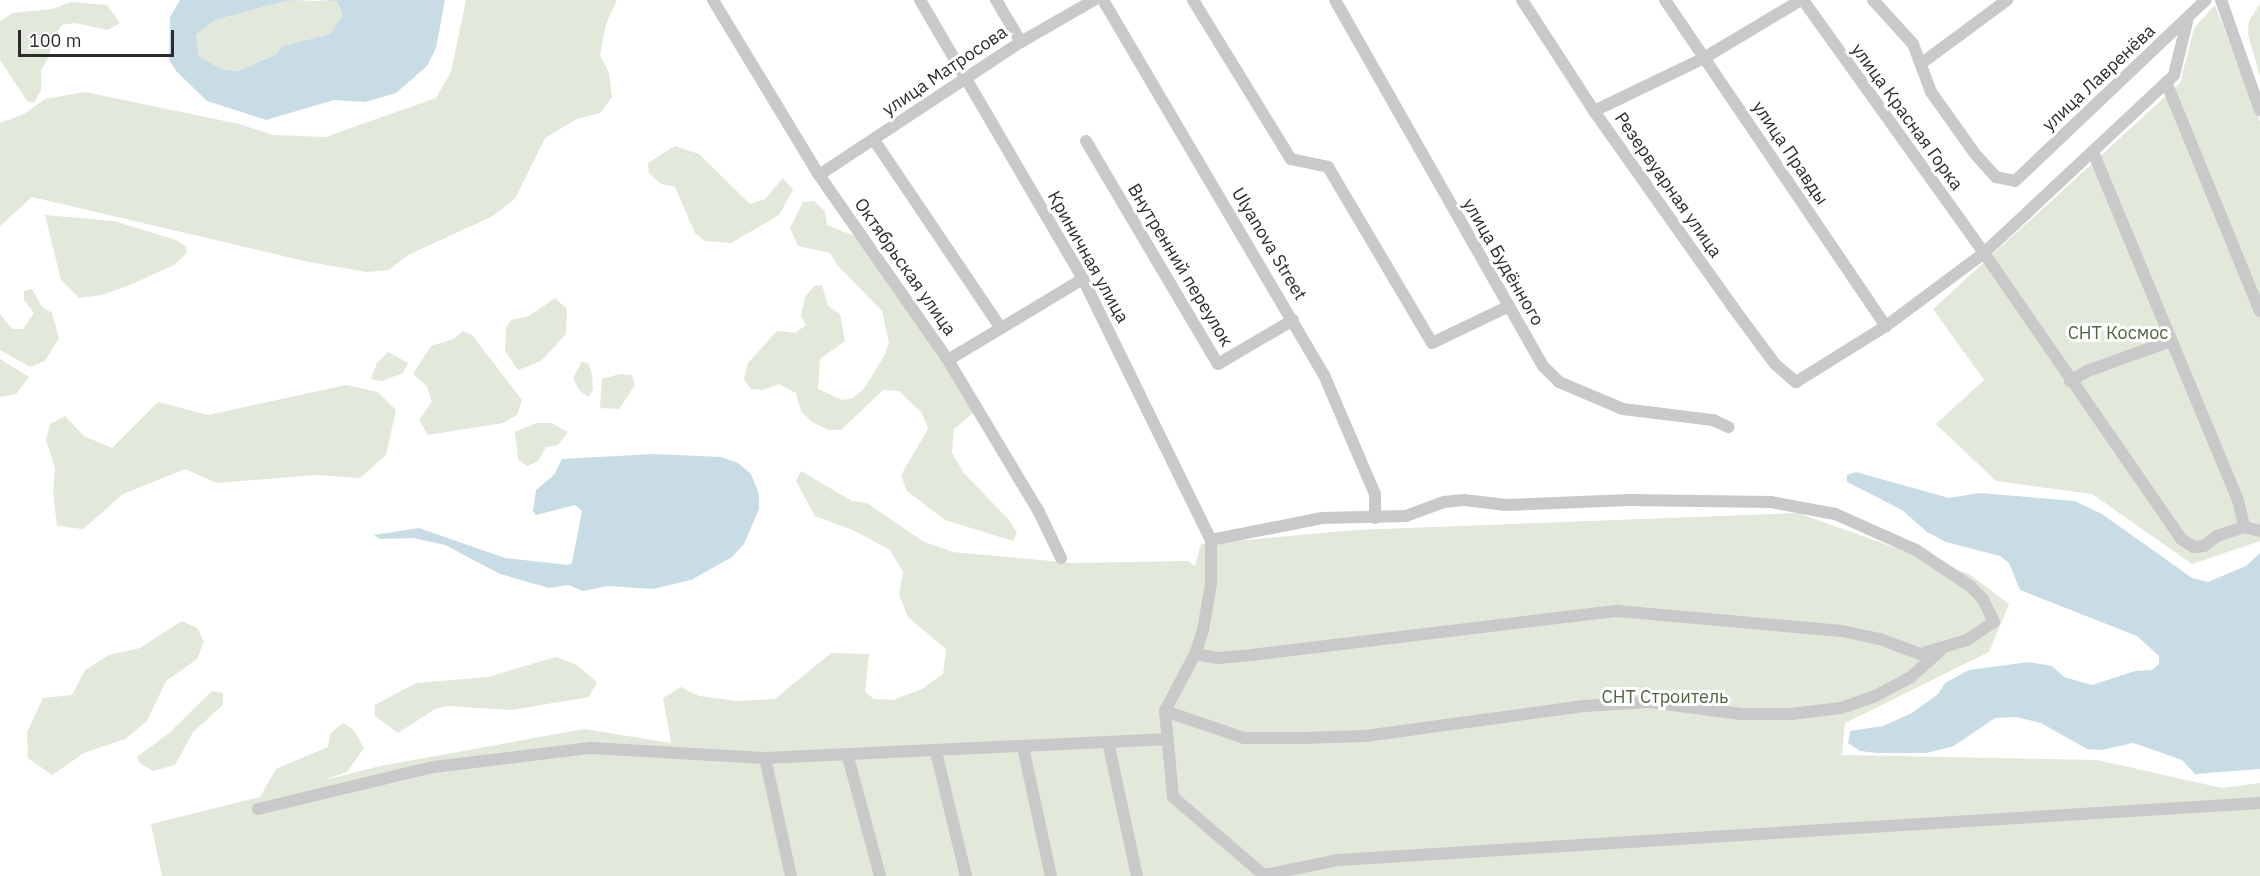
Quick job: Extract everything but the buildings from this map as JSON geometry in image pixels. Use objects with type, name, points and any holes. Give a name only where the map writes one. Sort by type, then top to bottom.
[{"type":"street","name":"Октябрьская улица","points":[[713,0],[819,176],[948,360],[1039,512],[1061,558]]},
{"type":"street","name":"Криничная улица","points":[[920,0],[1083,279],[1211,540]]},
{"type":"street","points":[[996,0],[1021,42]]},
{"type":"street","name":"улица Матросова","points":[[819,176],[1021,42],[1094,0]]},
{"type":"street","name":"Ulyanova Street","points":[[1103,0],[1293,320],[1350,428],[1375,494],[1375,518]]},
{"type":"street","points":[[1192,0],[1291,159],[1328,167],[1432,343],[1507,307]]},
{"type":"street","name":"улица Будённого","points":[[1335,0],[1507,307],[1543,366],[1559,382],[1623,409],[1713,420],[1728,427]]},
{"type":"street","name":"Резервуарная улица","points":[[1522,0],[1594,111],[1775,364],[1796,382],[1886,326]]},
{"type":"street","name":"улица Правды","points":[[1665,0],[1886,326]]},
{"type":"street","points":[[1594,111],[1704,58],[1802,0]]},
{"type":"street","name":"улица Красная Горка","points":[[1802,0],[1984,253],[2181,539],[2194,547],[2204,546],[2217,536],[2244,527]]},
{"type":"street","name":"улица Красная Горка","points":[[1873,0],[1913,44],[1931,92],[1976,155],[1996,177],[2015,181]]},
{"type":"street","points":[[1922,63],[2007,0]]},
{"type":"street","name":"улица Лавренёва","points":[[2015,181],[2187,22],[2206,0]]},
{"type":"street","points":[[2221,0],[2260,110]]},
{"type":"street","points":[[1886,326],[1984,253],[2174,75],[2187,22]]},
{"type":"street","points":[[2166,82],[2260,311]]},
{"type":"street","points":[[874,140],[1000,327]]},
{"type":"street","name":"Внутренний переулок","points":[[1086,141],[1218,364],[1293,320]]},
{"type":"street","points":[[2093,152],[2238,500],[2244,527],[2260,531]]},
{"type":"street","points":[[948,360],[1083,279]]},
{"type":"street","points":[[2070,381],[2087,371],[2171,341]]},
{"type":"street","points":[[1195,654],[1218,658],[1262,654],[1617,611],[1842,631],[1880,639],[1911,653],[1941,650],[1967,640],[1994,622],[1983,599],[1959,576],[1916,550],[1835,514],[1803,506],[1700,500],[1506,505],[1464,500],[1444,502],[1406,516],[1322,518],[1211,540],[1207,612],[1195,654],[1165,711],[1165,739],[1173,797],[1265,876],[1338,860],[2260,802]]},
{"type":"street","points":[[1165,711],[1244,738],[1365,736],[1584,706],[1649,702],[1741,714],[1791,714],[1841,708],[1875,696],[1911,677],[1941,650]]},
{"type":"street","points":[[258,809],[433,766],[507,756],[613,747],[765,758],[848,757],[1165,739]]},
{"type":"street","points":[[1108,742],[1137,876]]},
{"type":"street","points":[[1023,747],[1051,876]]},
{"type":"street","points":[[936,752],[966,876]]},
{"type":"street","points":[[848,757],[880,876]]},
{"type":"street","points":[[765,758],[791,876]]},
{"type":"green space","points":[[466,0],[617,0],[606,24],[600,55],[609,73],[612,97],[600,113],[577,119],[545,138],[515,199],[491,217],[408,255],[389,270],[367,272],[309,262],[32,197],[0,226],[0,123],[24,114],[45,99],[85,92],[239,124],[273,135],[325,137],[436,98],[451,72]]},
{"type":"green space","points":[[286,1],[336,1],[342,16],[330,34],[282,46],[275,55],[238,71],[221,69],[199,56],[196,35],[215,20]]},
{"type":"green space","points":[[71,2],[107,5],[120,23],[108,30],[75,23],[62,25],[54,35],[49,57],[41,70],[41,90],[34,103],[27,101],[0,60],[0,21],[13,13],[52,9]]},
{"type":"green space","points":[[2260,4],[2260,77],[2248,34],[2249,21]]},
{"type":"green space","name":"СНТ Космос","points":[[2215,5],[2260,122],[2260,541],[2192,564],[2092,494],[1996,481],[1936,424],[1984,380],[1933,309],[2180,83],[2194,28]]},
{"type":"green space","points":[[675,146],[699,154],[750,204],[765,199],[783,178],[793,190],[779,215],[731,243],[705,241],[695,233],[675,187],[661,184],[649,173],[648,163]]},
{"type":"green space","points":[[814,201],[825,211],[827,225],[870,242],[974,412],[954,429],[952,453],[964,473],[1009,520],[1017,533],[1013,541],[945,520],[907,491],[901,475],[928,429],[922,413],[899,391],[883,390],[841,430],[829,430],[812,422],[801,411],[796,393],[779,384],[762,390],[751,389],[744,379],[748,363],[777,331],[795,333],[806,325],[801,316],[805,297],[814,286],[822,285],[828,306],[840,314],[845,341],[820,359],[818,389],[842,400],[853,398],[863,390],[884,356],[889,343],[882,311],[838,266],[830,253],[798,246],[790,228],[803,202]]},
{"type":"green space","points":[[45,215],[114,221],[176,240],[186,246],[187,253],[174,265],[130,285],[102,295],[79,298],[61,280]]},
{"type":"green space","points":[[32,289],[42,307],[52,313],[59,338],[45,361],[30,367],[0,350],[0,314],[12,329],[23,329],[34,313],[24,300],[24,291]]},
{"type":"green space","points":[[555,298],[567,309],[566,334],[541,361],[518,370],[505,351],[506,328],[511,320],[529,316]]},
{"type":"green space","points":[[463,331],[472,335],[522,400],[517,415],[503,423],[428,435],[419,420],[432,402],[427,386],[413,374],[431,346],[454,339]]},
{"type":"green space","points":[[388,352],[408,363],[403,373],[382,381],[371,379],[377,363]]},
{"type":"green space","points":[[0,359],[29,377],[16,394],[0,397]]},
{"type":"green space","points":[[582,361],[589,364],[592,374],[593,390],[588,397],[579,390],[573,378]]},
{"type":"green space","points":[[620,374],[632,375],[635,385],[619,409],[600,408],[602,379]]},
{"type":"green space","points":[[346,385],[378,392],[396,410],[386,455],[360,478],[316,475],[217,483],[185,469],[123,494],[83,529],[57,526],[53,492],[55,468],[46,440],[50,424],[65,416],[84,436],[112,448],[158,402],[208,415]]},
{"type":"green space","points":[[536,423],[551,423],[568,432],[558,445],[546,447],[538,461],[527,466],[518,459],[515,432]]},
{"type":"green space","name":"СНТ Строитель","points":[[801,471],[852,501],[867,503],[924,542],[953,552],[1072,563],[1188,561],[1195,566],[1201,544],[1355,530],[1798,513],[1969,574],[2009,604],[1989,652],[1845,723],[1842,755],[2097,760],[2222,788],[2260,783],[2260,876],[162,876],[151,824],[260,797],[276,769],[328,747],[330,734],[343,723],[354,730],[364,748],[347,772],[321,781],[380,766],[584,729],[671,743],[663,698],[681,687],[699,696],[737,701],[775,699],[831,653],[869,654],[865,692],[874,699],[893,700],[922,689],[943,674],[946,649],[908,617],[899,595],[903,572],[890,550],[853,530],[815,516],[796,481]]},
{"type":"green space","points":[[182,621],[197,628],[204,642],[197,659],[166,681],[147,721],[125,739],[84,753],[52,775],[28,758],[27,732],[43,698],[72,695],[85,670],[109,655],[140,648]]},
{"type":"green space","points":[[556,657],[577,665],[597,682],[589,697],[511,710],[447,706],[435,709],[398,733],[375,716],[375,705],[416,683],[488,677]]},
{"type":"green space","points":[[212,691],[223,693],[223,705],[193,732],[175,765],[153,771],[140,763],[137,757],[169,733]]},
{"type":"water","points":[[180,0],[314,0],[445,0],[436,48],[427,66],[396,93],[365,102],[334,100],[266,120],[207,101],[177,72],[169,60],[170,17]],"holes":[[[286,1],[336,1],[342,16],[330,34],[282,46],[275,55],[238,71],[221,69],[199,56],[196,35],[215,20]]]},
{"type":"water","points":[[654,454],[721,457],[738,463],[751,474],[759,494],[759,509],[744,544],[732,557],[691,580],[653,589],[608,586],[583,591],[568,585],[549,588],[500,574],[445,545],[413,538],[380,539],[374,535],[419,528],[505,558],[568,565],[572,563],[582,511],[575,505],[536,515],[533,511],[536,490],[554,475],[562,459]]},
{"type":"water","points":[[1856,472],[1949,498],[1979,493],[2075,501],[2102,514],[2192,578],[2208,582],[2246,566],[2260,553],[2260,769],[2195,774],[2182,760],[2133,743],[2102,750],[2087,749],[2041,723],[2016,717],[1995,718],[1954,746],[1927,753],[1860,751],[1848,743],[1850,731],[1883,726],[1912,713],[1938,694],[1945,683],[1969,670],[2029,662],[2052,666],[2064,677],[2092,685],[2135,671],[2152,670],[2159,664],[2159,656],[2137,636],[2020,590],[2009,563],[2000,556],[1946,542],[1927,532],[1902,510],[1847,482],[1847,475]]}]
